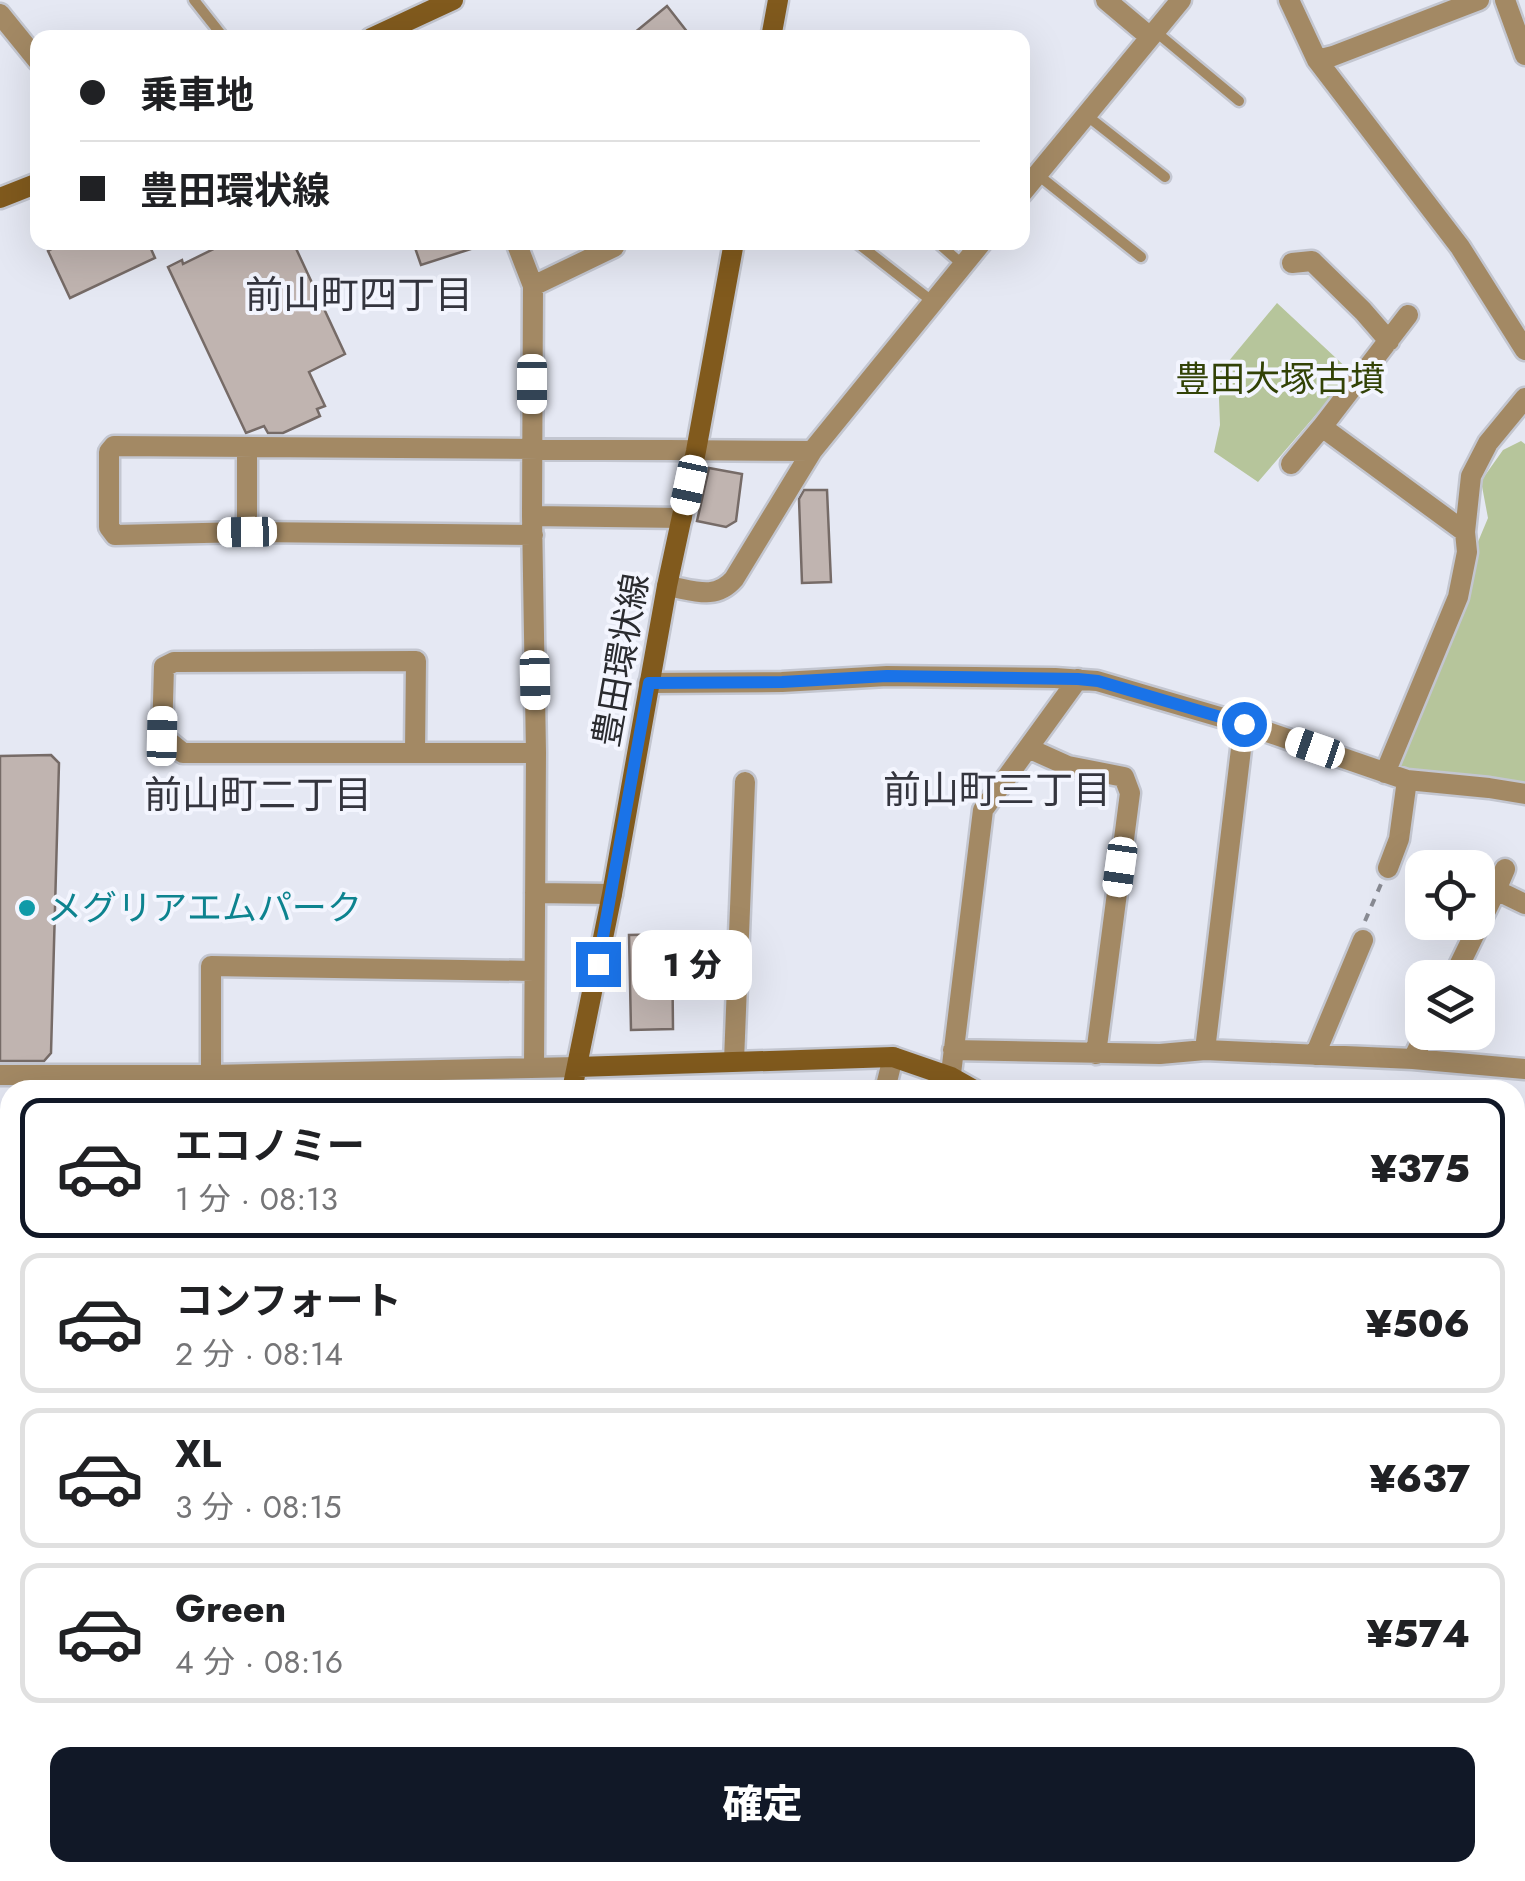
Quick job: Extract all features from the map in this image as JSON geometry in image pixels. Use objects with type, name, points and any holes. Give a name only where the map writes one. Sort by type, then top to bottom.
[{"type":"main road","points":[[393,30],[453,0]]},
{"type":"main road","points":[[774,30],[778,0]]},
{"type":"main road","points":[[0,198],[30,186]]},
{"type":"main road","name":"豊田環状線","points":[[575,1080],[733,250]]},
{"type":"main road","points":[[578,1067],[893,1057],[942,1080]]},
{"type":"street","points":[[1106,0],[1152,34]]},
{"type":"street","points":[[1030,184],[1180,0]]},
{"type":"street","points":[[1288,0],[1317,60],[1460,247],[1525,350]]},
{"type":"street","points":[[1317,60],[1479,0]]},
{"type":"street","points":[[1505,0],[1525,55]]},
{"type":"street","points":[[0,14],[30,51]]},
{"type":"street","points":[[519,250],[533,286],[534,1068]]},
{"type":"street","points":[[533,286],[608,250]]},
{"type":"street","points":[[667,586],[711,593],[725,590],[812,451],[976,250]]},
{"type":"street","points":[[1292,263],[1312,261],[1389,340]]},
{"type":"street","points":[[1291,464],[1408,315]]},
{"type":"street","points":[[1385,773],[1458,597],[1467,552],[1465,532],[1472,476],[1488,443],[1525,398]]},
{"type":"street","points":[[1322,427],[1465,532]]},
{"type":"street","points":[[682,518],[532,526],[115,535],[110,527],[109,452],[114,446],[812,451]]},
{"type":"street","points":[[247,448],[247,532]]},
{"type":"street","points":[[415,751],[416,661],[174,662],[164,667],[162,736],[182,754],[536,753]]},
{"type":"street","points":[[649,683],[887,676],[1098,681],[1244,724],[1407,780],[1525,794]]},
{"type":"street","points":[[950,1080],[982,810],[1078,679]]},
{"type":"street","points":[[1205,1050],[1244,724]]},
{"type":"street","points":[[1028,748],[1068,766],[1124,777],[1130,793],[1096,1054]]},
{"type":"street","points":[[1388,868],[1399,839],[1407,780]]},
{"type":"street","points":[[734,1060],[745,782]]},
{"type":"street","points":[[1462,960],[1505,868]]},
{"type":"street","points":[[1496,890],[1525,904]]},
{"type":"street","points":[[536,893],[612,894]]},
{"type":"street","points":[[1315,1056],[1363,940]]},
{"type":"street","points":[[211,1076],[211,966],[534,971]]},
{"type":"street","points":[[953,1050],[1096,1054],[1205,1050],[1523,1065]]},
{"type":"street","points":[[1413,1060],[1418,1050]]},
{"type":"street","points":[[887,1080],[893,1057]]},
{"type":"street","points":[[369,1080],[578,1067]]},
{"type":"street","points":[[0,1075],[32,1080]]},
{"type":"street","points":[[120,1080],[211,1076],[298,1080]]},
{"type":"lane","points":[[194,0],[218,30]]},
{"type":"lane","points":[[1152,34],[1238,101]]},
{"type":"lane","points":[[1086,116],[1165,177]]},
{"type":"lane","points":[[1038,174],[1141,257]]},
{"type":"lane","points":[[866,250],[933,302]]},
{"type":"lane","points":[[946,250],[964,266]]},
{"type":"path","points":[[1363,940],[1362,927],[1388,868]]},
{"type":"green space","name":"豊田大塚古墳","points":[[1277,303],[1352,373],[1258,482],[1214,452],[1220,425],[1218,374]]},
{"type":"green space","points":[[1521,441],[1525,444],[1525,787],[1407,780],[1397,762],[1427,685],[1466,608],[1475,549],[1488,518],[1481,481],[1503,450]]},
{"type":"building","points":[[667,6],[686,30],[638,30]]},
{"type":"building","points":[[152,250],[155,258],[70,298],[48,251]]},
{"type":"building","points":[[212,250],[297,250],[345,354],[309,372],[325,406],[317,409],[320,416],[283,433],[268,433],[264,426],[246,433],[168,267],[182,260],[183,264]]},
{"type":"building","points":[[416,250],[468,250],[421,265]]},
{"type":"building","points":[[709,468],[742,474],[736,521],[726,527],[697,521]]},
{"type":"building","points":[[804,490],[827,490],[831,582],[802,583],[799,499]]},
{"type":"building","name":"メグリアエムパーク","points":[[51,755],[59,763],[51,1053],[44,1061],[0,1061],[0,756]]},
{"type":"building","points":[[672,934],[673,1029],[631,1030],[629,935]]},
{"type":"place","name":"メグリアエムパーク","points":[[27,908]]},
{"type":"district","name":"前山町四丁目","points":[[359,295]]},
{"type":"district","name":"前山町三丁目","points":[[997,790]]},
{"type":"district","name":"前山町二丁目","points":[[258,795]]},
{"type":"route","points":[[598,964],[649,683],[887,676],[1078,679],[1098,681],[1244,724]]}]
